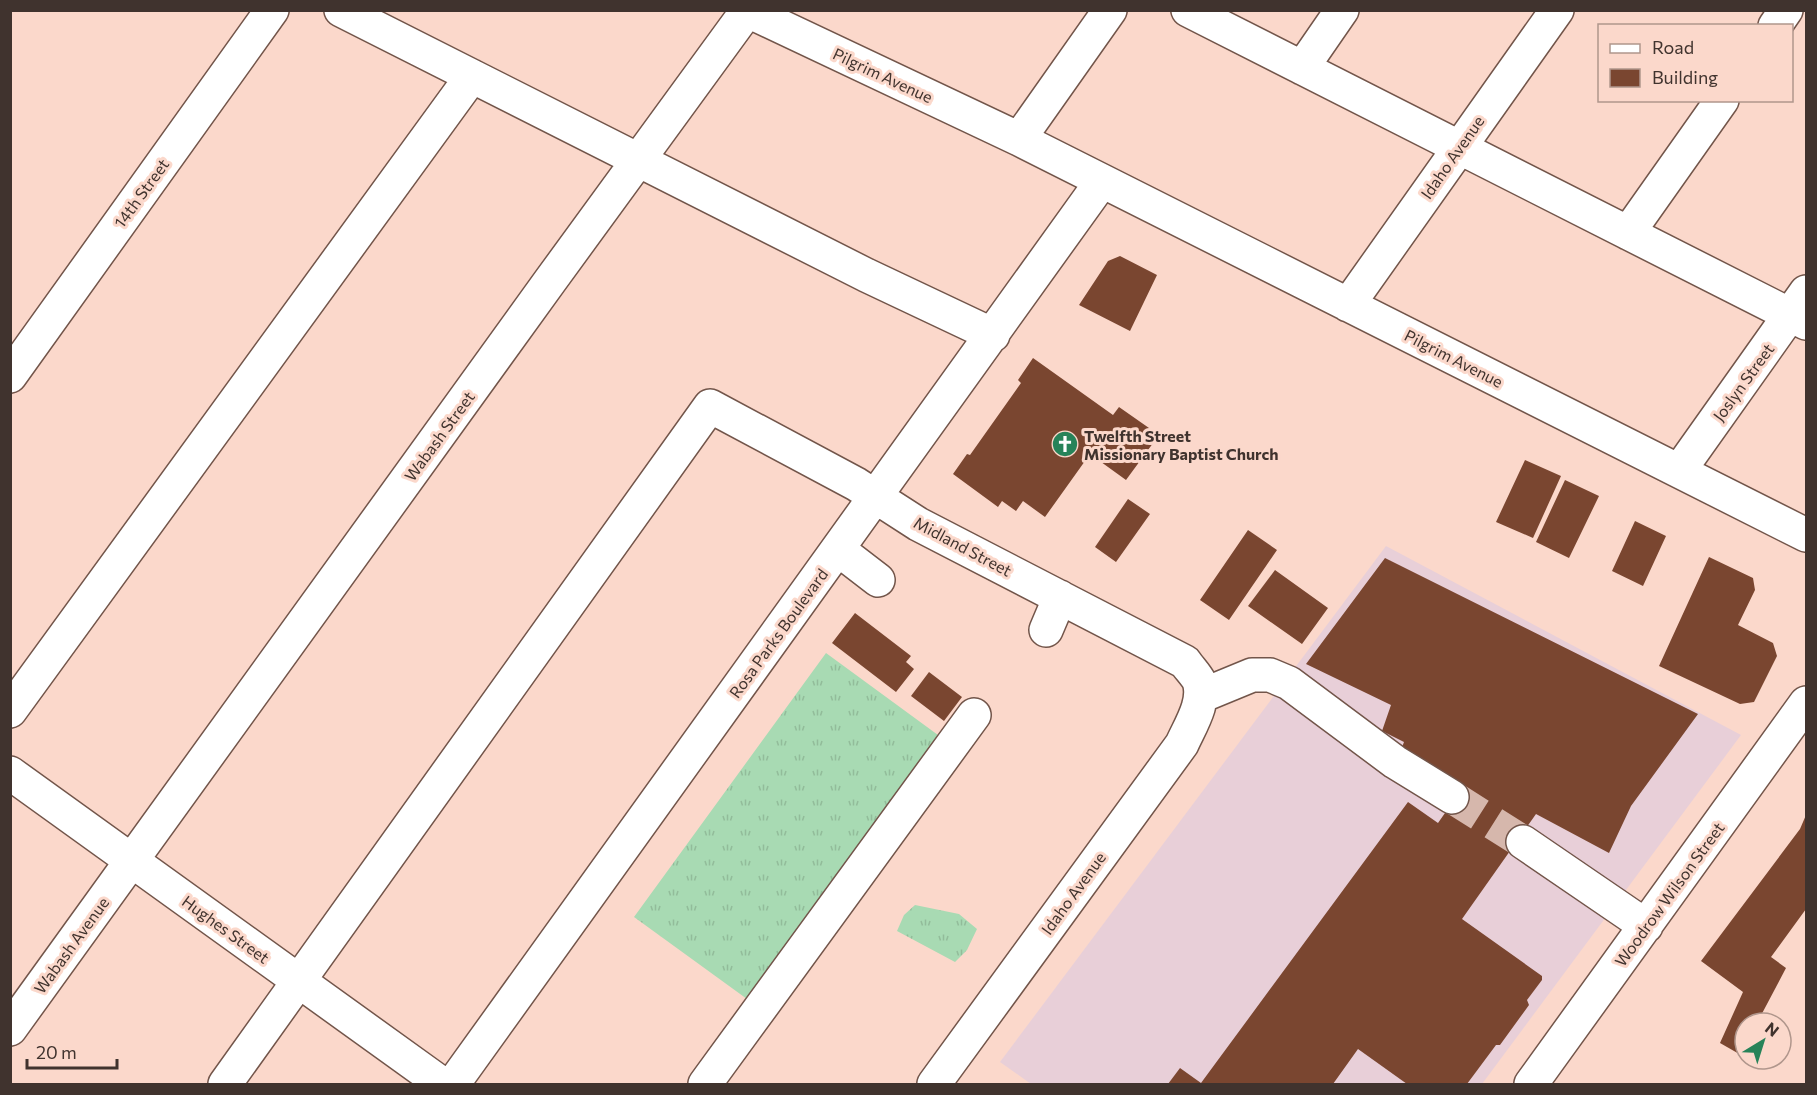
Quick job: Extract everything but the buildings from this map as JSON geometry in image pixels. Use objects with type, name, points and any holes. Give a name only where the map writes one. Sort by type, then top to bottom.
[{"type":"street","name":"14th Street","points":[[10,376],[272,10]]},
{"type":"street","points":[[341,10],[866,275],[993,335]]},
{"type":"street","points":[[1019,139],[1110,10]]},
{"type":"street","points":[[1188,10],[1628,233],[1801,310]]},
{"type":"street","points":[[1302,68],[1342,10]]},
{"type":"street","name":"Idaho Avenue","points":[[1348,304],[1557,10]]},
{"type":"street","points":[[1776,24],[1786,10]]},
{"type":"street","name":"Pilgrim Avenue","points":[[746,11],[1019,139],[1806,535]]},
{"type":"street","name":"Wabash Street","points":[[132,861],[746,11]]},
{"type":"street","points":[[10,711],[472,76]]},
{"type":"street","points":[[1628,233],[1721,102]]},
{"type":"street","name":"Rosa Parks Boulevard","points":[[453,1084],[1102,181]]},
{"type":"street","name":"Joslyn Street","points":[[1679,471],[1801,310]]},
{"type":"street","name":"Midland Street","points":[[300,982],[710,406],[856,484],[918,524],[1185,662],[1198,680],[1201,696]]},
{"type":"street","points":[[839,550],[878,580]]},
{"type":"street","points":[[1046,630],[1060,597]]},
{"type":"street","points":[[1201,696],[1252,675],[1270,675],[1289,683],[1395,762],[1452,797]]},
{"type":"street","name":"Idaho Avenue","points":[[934,1084],[1182,744],[1194,719],[1201,696]]},
{"type":"street","name":"Woodrow Wilson Street","points":[[1531,1084],[1806,703]]},
{"type":"street","points":[[705,1084],[974,715]]},
{"type":"street","name":"Hughes Street","points":[[10,773],[442,1084]]},
{"type":"street","points":[[1522,842],[1646,926]]},
{"type":"street","name":"Wabash Avenue","points":[[10,1029],[132,861]]},
{"type":"street","points":[[225,1084],[300,982]]},
{"type":"shaded area","points":[[1386,546],[1741,735],[1482,1084],[1031,1084],[1000,1062]]},
{"type":"green space","points":[[826,653],[938,735],[747,999],[634,917]]},
{"type":"green space","points":[[915,905],[959,914],[977,929],[967,950],[955,962],[897,931],[904,915]]},
{"type":"tunnel","points":[[1452,797],[1523,842]]},
{"type":"place","name":"Twelfth Street Missionary Baptist Church","points":[[1065,444]]}]
